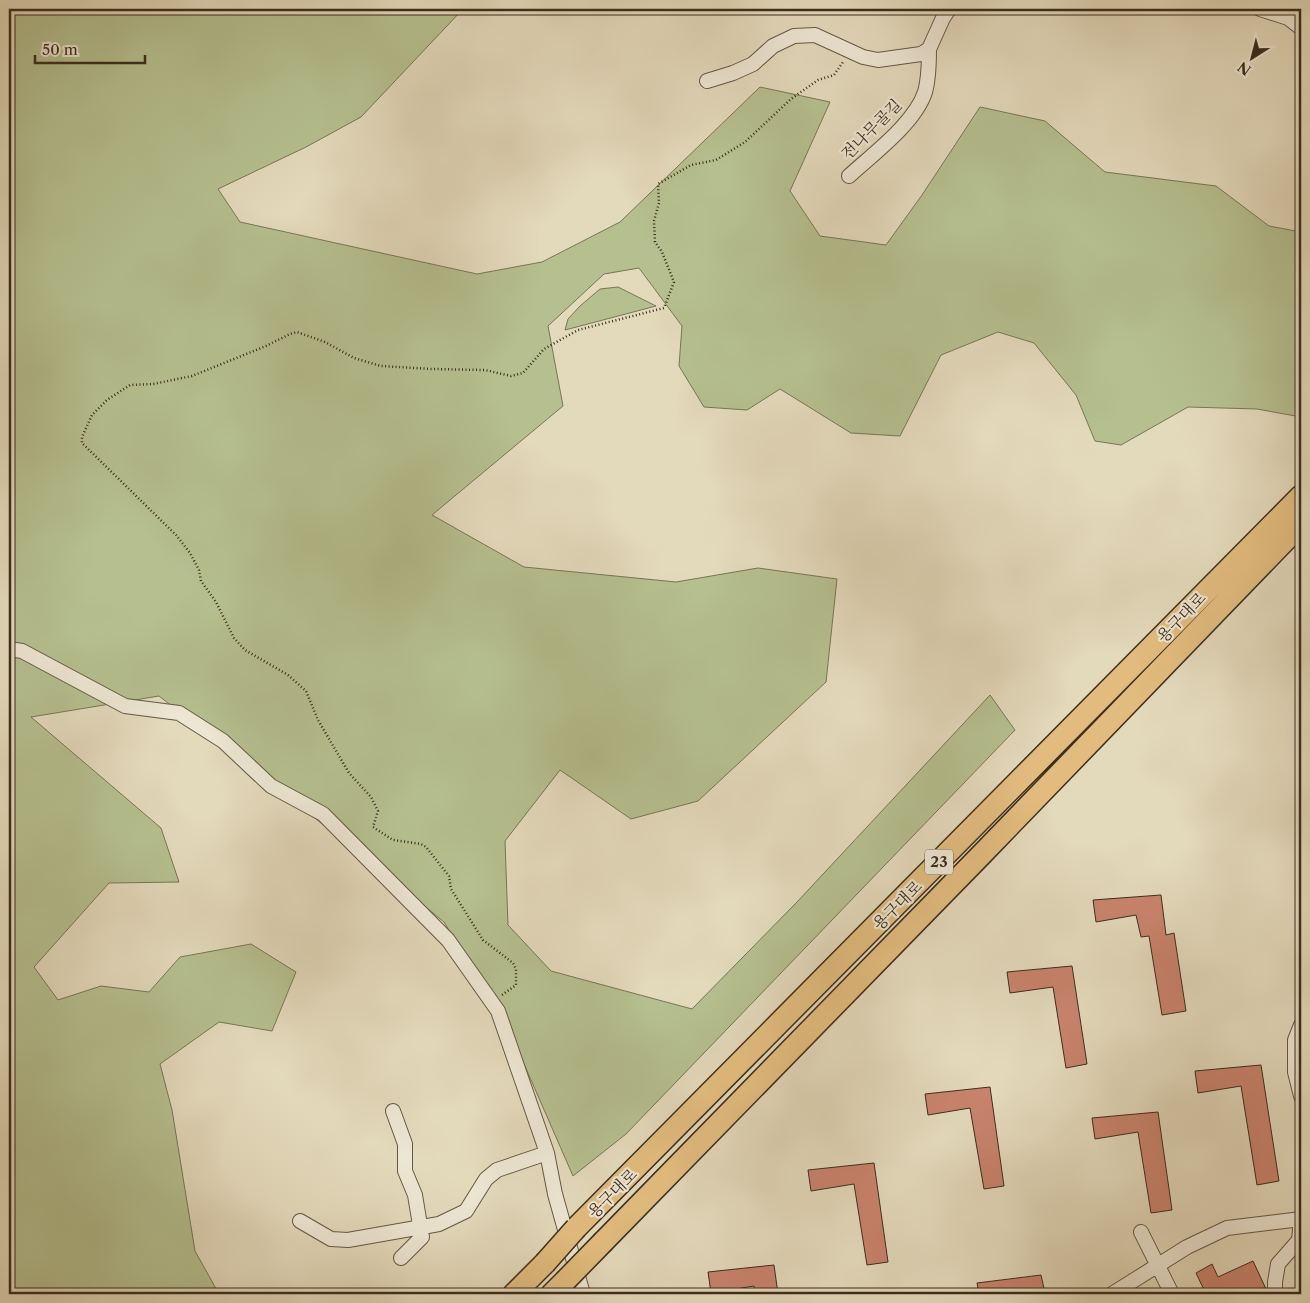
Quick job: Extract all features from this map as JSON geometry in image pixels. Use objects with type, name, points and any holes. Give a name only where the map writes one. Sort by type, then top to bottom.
[{"type":"highway","points":[[1278,518],[1301,490]]},
{"type":"highway","name":"용구대로","points":[[514,1294],[576,1228],[1301,496]]},
{"type":"highway","name":"용구대로","points":[[558,1288],[1301,524]]},
{"type":"street","name":"전나무골길","points":[[849,176],[909,120],[925,93],[929,72],[929,49],[949,9]]},
{"type":"street","points":[[1260,9],[1288,18],[1301,28]]},
{"type":"street","points":[[707,81],[733,73],[753,64],[773,46],[794,36],[815,35],[850,52],[878,60],[921,54],[929,49]]},
{"type":"street","points":[[9,649],[22,651],[125,706],[179,713],[223,741],[271,786],[323,814],[448,940],[498,1011],[547,1153],[555,1194],[583,1294]]},
{"type":"street","points":[[1301,1025],[1294,1040],[1295,1072],[1301,1096]]},
{"type":"street","points":[[393,1111],[405,1144],[405,1172],[416,1195],[422,1237],[401,1258]]},
{"type":"street","points":[[300,1220],[331,1239],[348,1240],[439,1224],[466,1212],[486,1179],[497,1170],[547,1153]]},
{"type":"street","points":[[1112,1294],[1187,1247],[1227,1228],[1301,1219],[1298,1240],[1278,1264],[1274,1282],[1275,1294]]},
{"type":"street","points":[[1141,1232],[1172,1294]]},
{"type":"path","points":[[498,1011],[501,995],[516,985],[516,969],[513,963],[483,940],[451,889],[448,876],[426,847],[421,844],[393,840],[373,827],[378,810],[371,797],[349,774],[318,720],[306,691],[288,675],[245,650],[234,638],[216,602],[201,581],[199,570],[190,553],[150,508],[95,457],[82,443],[82,437],[92,415],[107,400],[130,385],[154,384],[192,376],[297,332],[325,342],[354,358],[381,366],[432,370],[485,370],[512,376],[523,373],[544,350],[578,330],[664,308],[674,282],[662,252],[655,242],[654,221],[659,203],[658,184],[691,165],[716,160],[745,142],[791,99],[818,80],[834,75],[850,52]]},
{"type":"green space","points":[[9,9],[463,9],[361,117],[306,147],[218,189],[240,222],[477,274],[542,262],[620,222],[760,87],[830,102],[790,191],[820,236],[886,245],[922,195],[980,107],[1045,121],[1105,172],[1216,186],[1269,226],[1301,232],[1301,417],[1257,409],[1188,407],[1121,445],[1095,441],[1076,395],[1034,343],[998,332],[941,355],[900,436],[851,433],[780,389],[747,410],[704,407],[679,366],[682,326],[639,268],[604,274],[548,326],[563,406],[432,515],[524,567],[676,582],[758,568],[837,579],[826,682],[698,801],[631,819],[560,770],[505,841],[508,925],[551,971],[692,1009],[797,902],[990,695],[1015,730],[626,1134],[573,1176],[507,1025],[444,922],[367,859],[159,696],[31,717],[161,828],[179,882],[109,883],[34,967],[58,1000],[101,986],[149,992],[180,957],[251,944],[296,972],[272,1031],[219,1022],[160,1064],[172,1110],[195,1251],[219,1294],[9,1294]]},
{"type":"green space","points":[[618,287],[656,306],[565,330],[568,319],[600,289]]},
{"type":"building","points":[[1161,895],[1166,935],[1174,933],[1186,1011],[1162,1015],[1149,936],[1141,937],[1136,915],[1096,922],[1093,900]]},
{"type":"building","points":[[1072,966],[1087,1064],[1066,1068],[1053,987],[1010,993],[1007,972]]},
{"type":"building","points":[[1261,1065],[1279,1181],[1257,1185],[1241,1086],[1198,1093],[1195,1071]]},
{"type":"building","points":[[990,1087],[1004,1186],[984,1189],[970,1108],[928,1115],[925,1094]]},
{"type":"building","points":[[1158,1112],[1172,1210],[1151,1213],[1138,1132],[1095,1139],[1092,1118]]},
{"type":"building","points":[[874,1163],[888,1262],[867,1265],[854,1184],[811,1191],[808,1170]]},
{"type":"building","points":[[1253,1261],[1266,1289],[1257,1294],[1206,1294],[1196,1273],[1212,1264],[1218,1277]]},
{"type":"building","points":[[774,1265],[778,1294],[755,1294],[754,1286],[711,1293],[708,1272]]},
{"type":"building","points":[[1041,1275],[1045,1293],[979,1294],[977,1283]]}]
